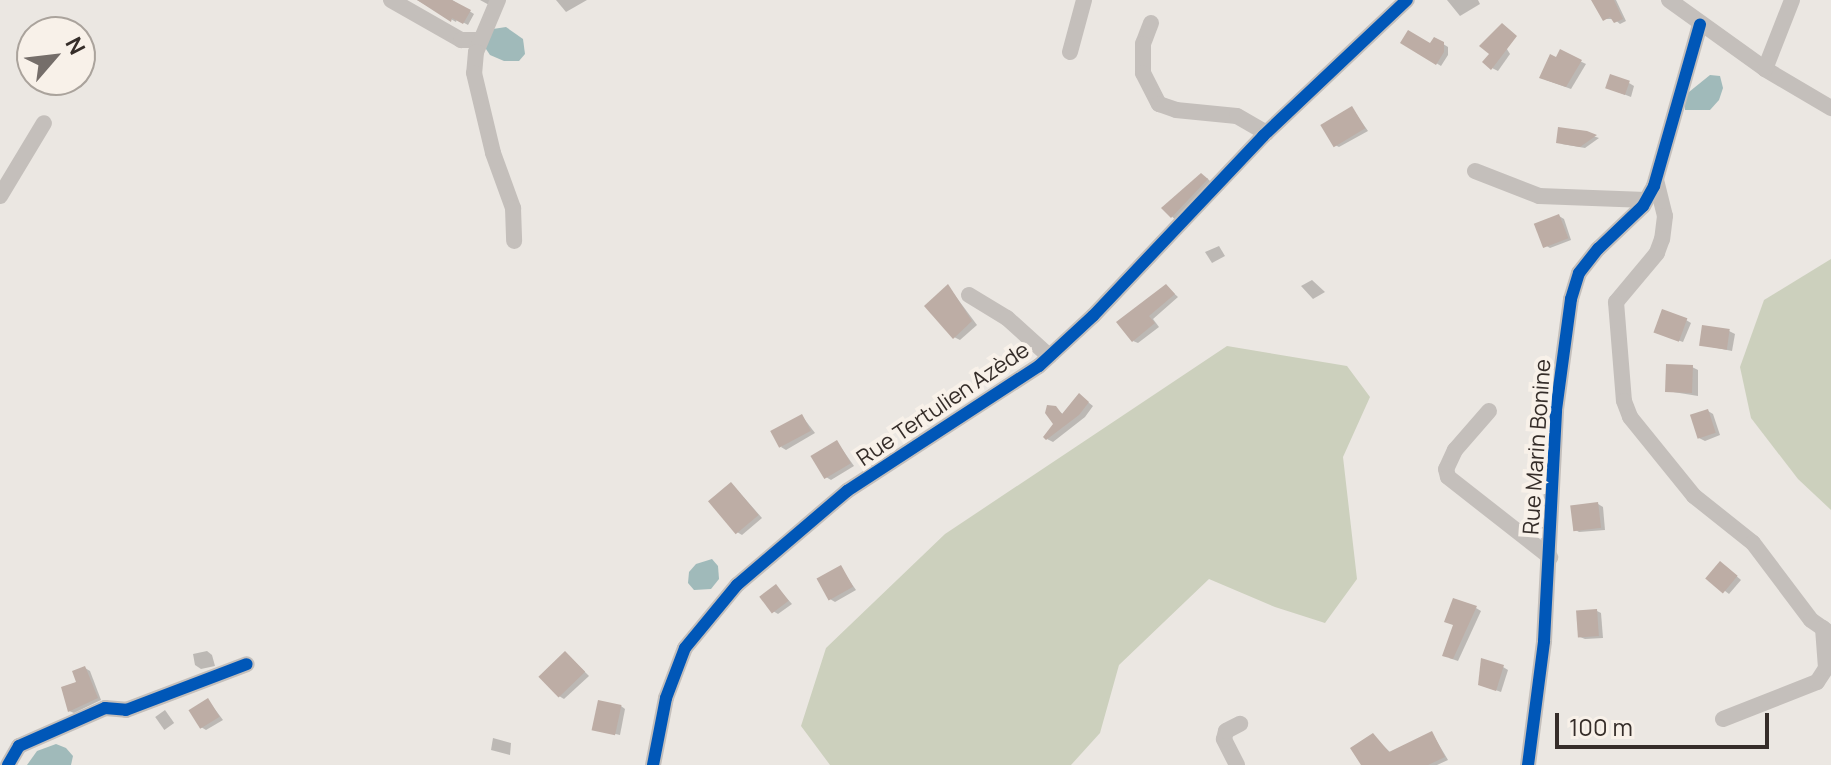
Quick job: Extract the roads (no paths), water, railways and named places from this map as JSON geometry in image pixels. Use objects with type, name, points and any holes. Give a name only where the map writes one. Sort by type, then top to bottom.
[{"type":"street","points":[[391,0],[461,40],[480,40]]},
{"type":"street","points":[[498,0],[480,40],[474,73],[493,153],[513,208],[514,241]]},
{"type":"street","points":[[1070,52],[1084,0]]},
{"type":"street","name":"Rue Tertulien Azède","points":[[653,765],[666,698],[685,648],[737,585],[847,491],[1049,356],[1093,316],[1266,133],[1407,0]]},
{"type":"street","points":[[1669,0],[1765,69],[1831,108]]},
{"type":"street","points":[[1765,69],[1792,0]]},
{"type":"street","points":[[1151,23],[1143,44],[1143,73],[1159,104],[1176,110],[1237,116],[1266,133]]},
{"type":"street","name":"Rue Marin Bonine","points":[[1528,765],[1544,641],[1556,410],[1571,299],[1579,273],[1646,200],[1656,180],[1700,24]]},
{"type":"street","points":[[0,196],[44,123]]},
{"type":"street","points":[[1475,171],[1539,196],[1646,200]]},
{"type":"street","points":[[1656,180],[1665,216],[1662,239],[1657,253],[1616,302],[1624,401],[1630,417],[1694,496],[1753,543],[1787,591],[1827,631],[1826,668],[1817,682],[1723,719]]},
{"type":"street","points":[[969,295],[998,312],[1049,356]]},
{"type":"street","points":[[1489,411],[1455,450],[1446,469],[1448,477],[1550,557]]},
{"type":"street","points":[[8,765],[19,746],[105,708],[126,710],[247,664]]},
{"type":"street","points":[[1237,765],[1224,739],[1226,731],[1240,724]]},
{"type":"water","points":[[506,27],[523,39],[525,54],[519,61],[504,61],[490,55],[484,46],[493,29]]},
{"type":"water","points":[[1710,75],[1720,76],[1723,88],[1719,100],[1710,110],[1685,110],[1684,96]]},
{"type":"water","points":[[712,559],[718,566],[719,579],[711,589],[694,590],[688,583],[689,572],[696,564]]},
{"type":"water","points":[[56,744],[66,748],[73,756],[71,765],[27,765],[37,751]]}]
